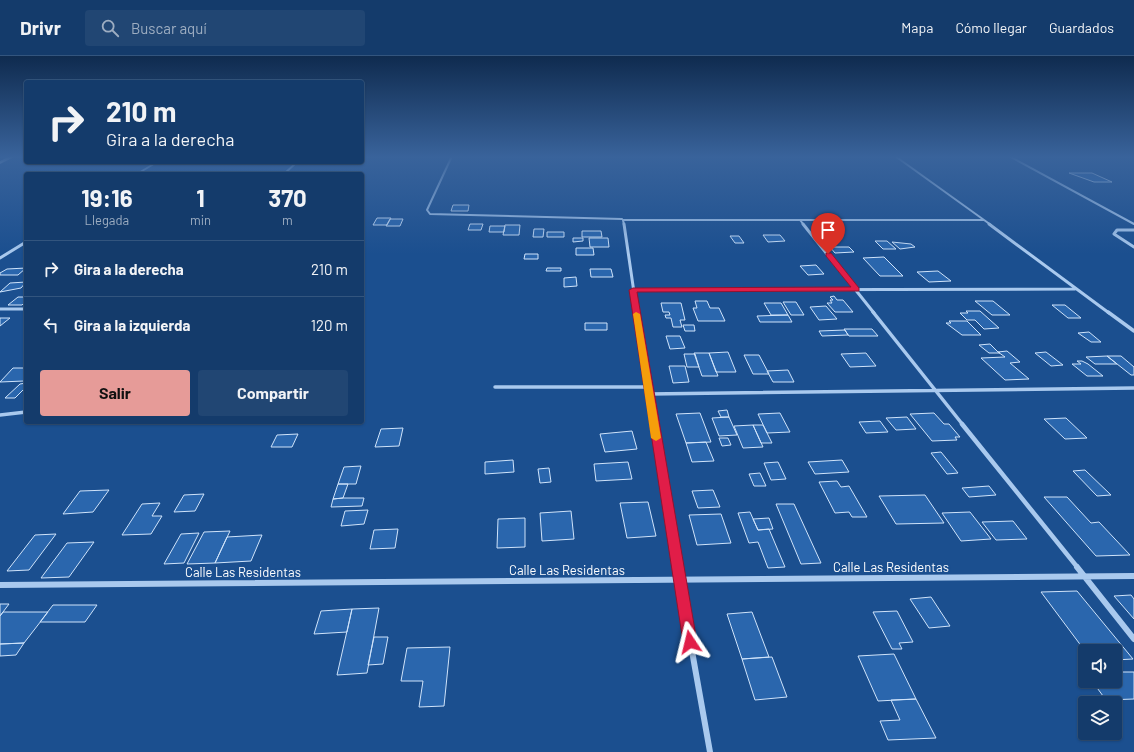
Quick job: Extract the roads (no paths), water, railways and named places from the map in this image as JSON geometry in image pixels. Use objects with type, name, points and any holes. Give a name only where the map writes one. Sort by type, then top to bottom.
[{"type":"street","points":[[437,188],[427,210],[430,214],[622,219]]},
{"type":"street","points":[[940,188],[1134,331]]},
{"type":"street","points":[[1069,188],[1134,224]]},
{"type":"street","points":[[710,752],[679,580],[623,220],[984,220]]},
{"type":"street","points":[[800,220],[1134,639]]},
{"type":"street","points":[[1134,230],[1117,230],[1114,234],[1134,247]]},
{"type":"street","points":[[0,258],[24,243]]},
{"type":"street","points":[[0,253],[9,253]]},
{"type":"street","points":[[633,290],[1075,289]]},
{"type":"street","points":[[0,309],[24,309]]},
{"type":"street","points":[[495,387],[648,387]]},
{"type":"street","points":[[649,394],[1134,388]]},
{"type":"street","points":[[0,415],[24,412]]},
{"type":"street","name":"Calle Las Residentas","points":[[0,585],[1134,576]]}]
